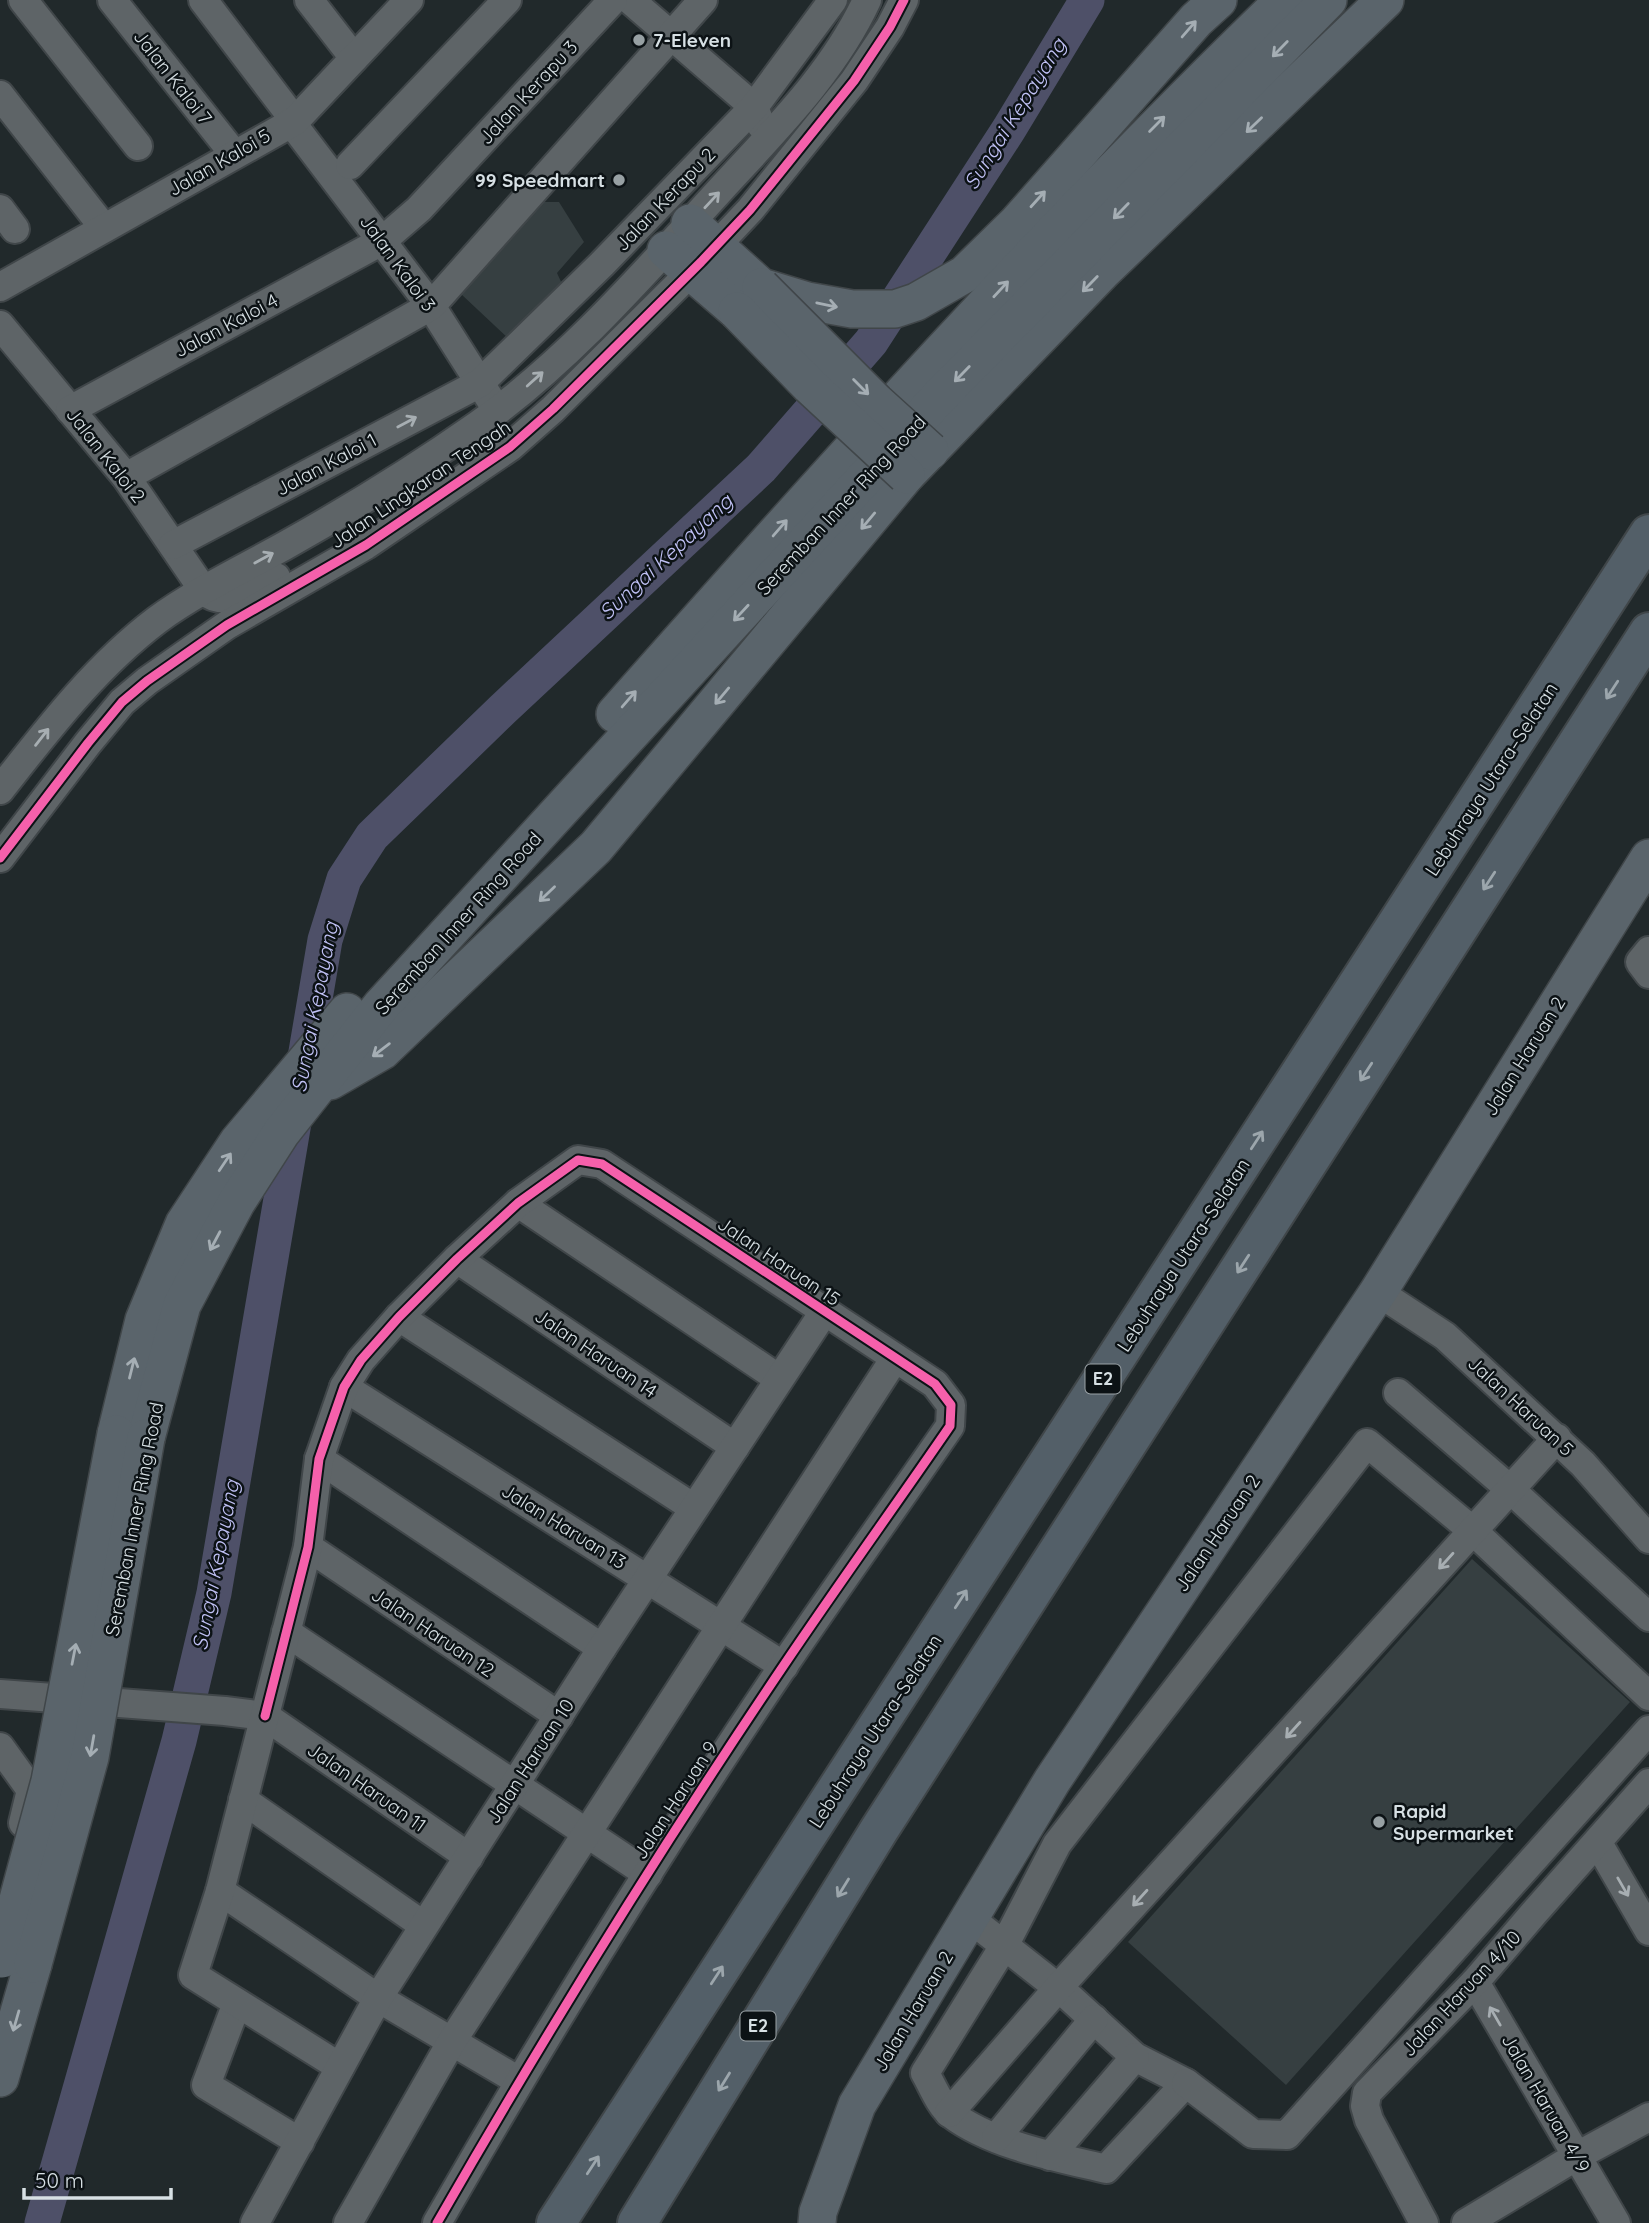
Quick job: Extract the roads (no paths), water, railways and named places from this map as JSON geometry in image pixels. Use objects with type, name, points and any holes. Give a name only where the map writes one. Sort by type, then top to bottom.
[{"type":"highway","name":"Lebuhraya Utara–Selatan","points":[[556,2223],[1649,534]]},
{"type":"highway","name":"E2","points":[[637,2223],[879,1830],[1649,632]]},
{"type":"main road","points":[[678,261],[749,299],[852,309],[895,309],[916,302],[965,274],[1017,223],[1196,20],[1218,0]]},
{"type":"main road","name":"Seremban Inner Ring Road","points":[[0,2078],[90,1757],[146,1438],[182,1305],[236,1203],[376,996],[552,786],[800,505],[1122,160],[1284,0]]},
{"type":"main road","name":"Seremban Inner Ring Road","points":[[0,1964],[50,1781],[116,1434],[144,1320],[184,1224],[238,1142],[323,1038],[376,996],[939,397],[1328,0]]},
{"type":"main road","points":[[314,1090],[382,1051],[596,847],[918,463],[1103,271],[1385,0]]},
{"type":"main road","points":[[703,235],[810,386],[918,463]]},
{"type":"main road","name":"Jalan Haruan 2","points":[[817,2223],[818,2212],[857,2105],[968,1917],[1052,1781],[1378,1292],[1649,858]]},
{"type":"street","points":[[23,0],[138,146]]},
{"type":"street","name":"Jalan Kaloi 7","points":[[112,0],[234,154]]},
{"type":"street","name":"Jalan Kaloi 3","points":[[204,0],[431,306],[497,410]]},
{"type":"street","points":[[309,0],[354,58]]},
{"type":"street","name":"Jalan Kaloi 5","points":[[0,287],[293,121],[409,0]]},
{"type":"street","points":[[350,165],[507,0]]},
{"type":"street","name":"Jalan Kerapu 3","points":[[382,241],[419,209],[613,0]]},
{"type":"street","points":[[630,0],[754,107],[764,143]]},
{"type":"street","points":[[126,477],[431,306],[703,0]]},
{"type":"street","name":"Jalan Kerapu 2","points":[[480,383],[602,264],[754,107],[833,0]]},
{"type":"street","name":"Jalan Lingkaran Tengah","points":[[0,858],[122,702],[147,681],[192,647],[366,545],[510,447],[553,409],[703,235],[764,143],[818,80],[867,0]]},
{"type":"street","name":"Jalan Lingkaran Tengah","points":[[703,235],[750,210],[854,81],[890,27],[904,0]]},
{"type":"street","points":[[0,95],[104,228]]},
{"type":"street","name":"Jalan Kaloi 4","points":[[71,410],[382,241]]},
{"type":"street","name":"Jalan Lingkaran Tengah","points":[[0,790],[54,722],[104,666],[159,619],[332,519],[497,410],[527,387],[576,342],[678,261]]},
{"type":"street","name":"Jalan Kaloi 2","points":[[0,324],[126,477],[204,591]]},
{"type":"street","name":"Jalan Kaloi 1","points":[[173,545],[480,383]]},
{"type":"street","points":[[122,702],[146,666],[178,637],[198,614],[204,591],[216,599],[230,598],[339,545],[366,545]]},
{"type":"street","points":[[1649,951],[1640,962],[1649,974]]},
{"type":"street","name":"Jalan Haruan 15","points":[[518,1203],[578,1160],[602,1164],[935,1384],[951,1405]]},
{"type":"street","points":[[340,2067],[193,1975],[220,1891],[308,1547],[319,1460],[344,1387],[361,1360],[457,1259],[518,1203],[778,1378]]},
{"type":"street","name":"Jalan Haruan 14","points":[[457,1259],[735,1447]]},
{"type":"street","name":"Jalan Haruan 5","points":[[1378,1292],[1445,1336],[1558,1438],[1649,1539]]},
{"type":"street","name":"Jalan Haruan 10","points":[[255,2223],[378,1998],[602,1648],[824,1312]]},
{"type":"street","points":[[399,1317],[694,1508]]},
{"type":"street","points":[[348,2223],[452,2041],[895,1358]]},
{"type":"street","name":"Jalan Haruan 13","points":[[344,1387],[784,1666]]},
{"type":"street","points":[[1398,1393],[1511,1490],[1649,1617]]},
{"type":"street","name":"Jalan Haruan 9","points":[[437,2223],[519,2081],[648,1874],[784,1666],[950,1426],[951,1405]]},
{"type":"street","points":[[949,2113],[1058,1988],[1558,1438]]},
{"type":"street","points":[[1186,2084],[1106,2168],[1050,2156],[996,2138],[949,2113],[925,2073],[1004,1946],[1057,1844],[1367,1443],[1473,1531],[1649,1696]]},
{"type":"street","points":[[319,1460],[602,1648]]},
{"type":"street","name":"Jalan Haruan 12","points":[[308,1547],[559,1716]]},
{"type":"street","points":[[286,1632],[648,1874]]},
{"type":"street","points":[[0,1694],[265,1716]]},
{"type":"street","name":"Jalan Haruan 11","points":[[265,1716],[469,1857]]},
{"type":"street","points":[[968,1917],[1058,1988],[1135,2057],[1186,2084],[1253,2134],[1287,2135],[1649,1730]]},
{"type":"street","points":[[0,1747],[28,1783],[32,1796],[0,1899]]},
{"type":"street","name":"Jalan Haruan 4/10","points":[[1424,2223],[1369,2120],[1365,2106],[1367,2093],[1475,1982],[1649,1783]]},
{"type":"street","points":[[243,1800],[423,1926]]},
{"type":"street","points":[[1598,1843],[1649,1931]]},
{"type":"street","points":[[220,1891],[378,1998],[519,2081]]},
{"type":"street","name":"Jalan Haruan 4/9","points":[[1475,1982],[1616,2223]]},
{"type":"street","points":[[237,2003],[206,2085],[300,2142]]},
{"type":"street","points":[[996,2138],[1094,2019]]},
{"type":"street","points":[[1050,2156],[1135,2057]]},
{"type":"street","points":[[1466,2223],[1577,2156],[1649,2118]]},
{"type":"waterway","name":"Sungai Kepayang","points":[[42,2223],[179,1741],[214,1593],[325,940],[344,879],[372,836],[502,710],[761,468],[871,342],[1009,129],[1087,0]]},
{"type":"place","name":"7-Eleven","points":[[639,40]]},
{"type":"place","name":"99 Speedmart","points":[[619,180]]},
{"type":"place","name":"Rapid Supermarket","points":[[1379,1822]]}]
